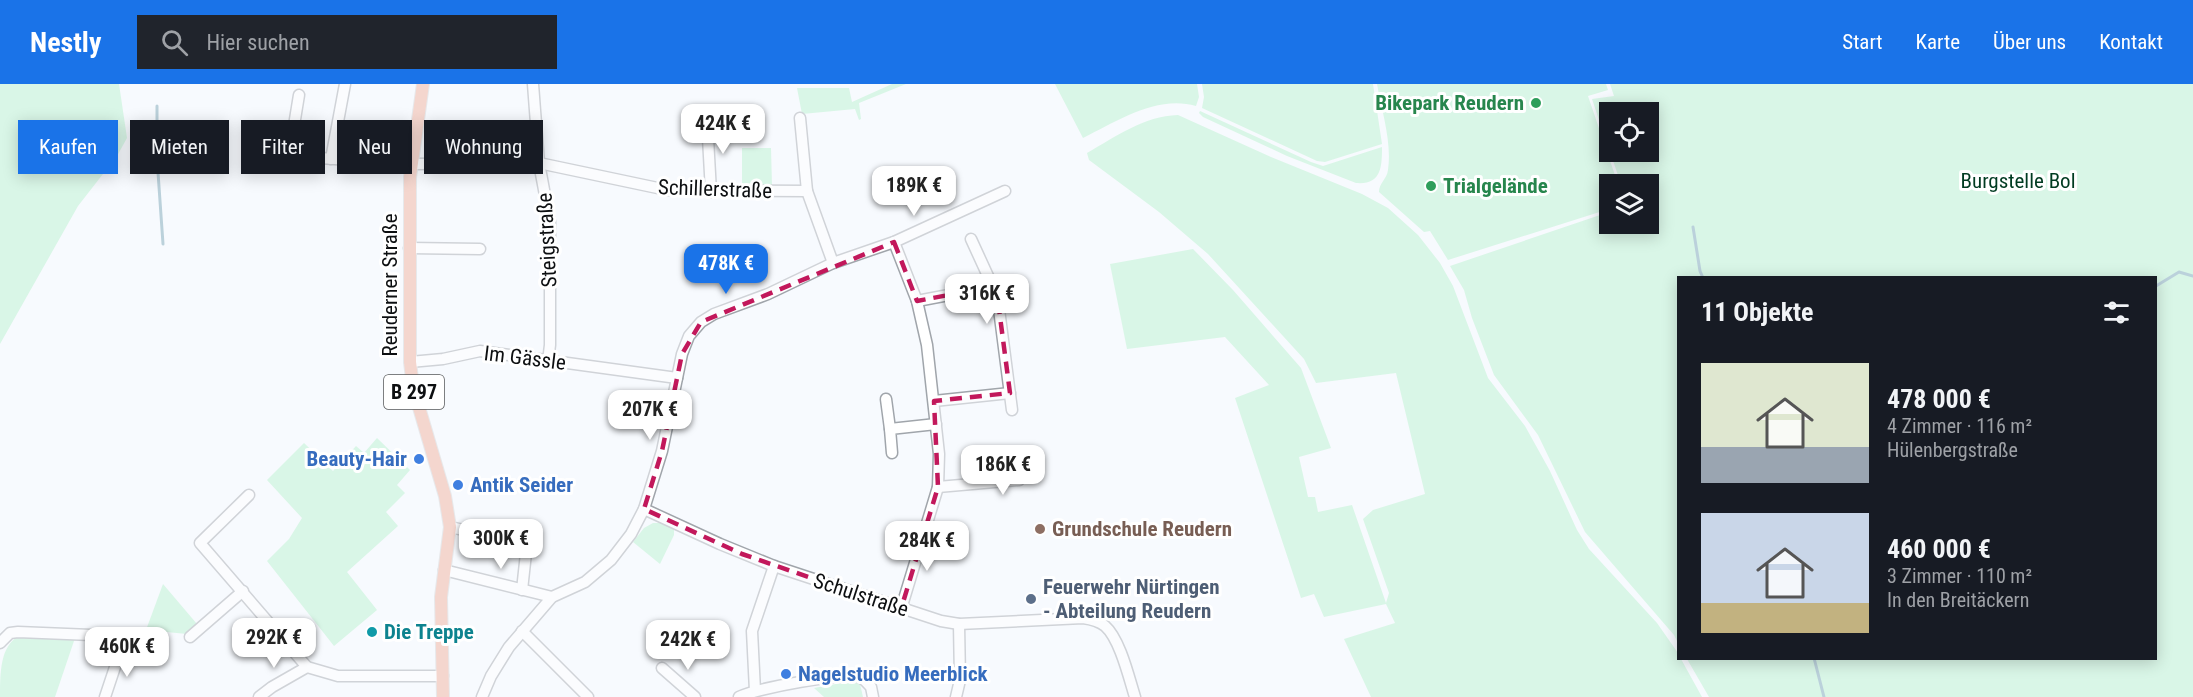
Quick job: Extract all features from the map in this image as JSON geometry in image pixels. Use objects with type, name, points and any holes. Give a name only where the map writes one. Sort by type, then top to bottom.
[{"type":"main road","name":"Reuderner Straße","points":[[412,152],[423,84]]},
{"type":"main road","name":"Reuderner Straße","points":[[410,174],[410,362],[413,387],[445,496],[450,527],[441,597],[443,697]]},
{"type":"street","points":[[331,159],[345,84]]},
{"type":"street","name":"Steigstraße","points":[[533,84],[536,120]]},
{"type":"street","points":[[295,120],[299,95]]},
{"type":"street","points":[[800,118],[807,191],[833,263]]},
{"type":"street","points":[[707,120],[711,192]]},
{"type":"street","name":"Schillerstraße","points":[[325,159],[337,159]]},
{"type":"street","name":"Schillerstraße","points":[[543,165],[667,190],[807,191]]},
{"type":"street","name":"Steigstraße","points":[[541,174],[550,222],[548,361]]},
{"type":"street","points":[[482,697],[500,661],[522,631],[552,597],[585,582],[604,566],[631,534],[644,509],[662,451],[682,354],[689,336],[701,322],[714,314],[768,294],[833,263],[894,242],[1005,191]]},
{"type":"street","points":[[971,240],[993,287],[996,286],[1012,410]]},
{"type":"street","points":[[894,242],[917,301],[927,345],[939,454],[938,487],[902,609]]},
{"type":"street","points":[[409,248],[480,249]]},
{"type":"street","points":[[917,301],[993,287]]},
{"type":"street","name":"Im Gässle","points":[[410,362],[443,359],[480,351],[677,378]]},
{"type":"street","points":[[934,401],[1010,393]]},
{"type":"street","points":[[886,399],[892,453]]},
{"type":"street","points":[[890,429],[936,424]]},
{"type":"street","points":[[938,487],[1019,480],[1019,456]]},
{"type":"street","points":[[249,495],[200,543],[307,668],[338,676],[443,676]]},
{"type":"street","name":"Schulstraße","points":[[644,509],[774,566],[941,621],[959,624],[1090,619],[1104,625],[1111,633],[1135,697]]},
{"type":"street","points":[[450,527],[527,544],[522,590]]},
{"type":"street","points":[[755,691],[752,631],[774,566]]},
{"type":"street","points":[[444,570],[552,597]]},
{"type":"street","points":[[190,637],[243,591]]},
{"type":"street","points":[[956,697],[960,680],[959,624]]},
{"type":"street","points":[[522,631],[588,697]]},
{"type":"street","points":[[0,643],[10,633],[18,632],[116,636],[121,649],[105,697]]},
{"type":"street","points":[[259,697],[272,687],[307,668]]},
{"type":"street","points":[[662,668],[694,697]]},
{"type":"street","points":[[739,697],[755,691],[838,676],[860,677],[871,687],[873,697]]},
{"type":"highlighted area","points":[[894,242],[917,301],[996,286],[1010,393],[934,401],[938,487],[901,609],[742,554],[644,509],[662,451],[682,354],[701,322]]},
{"type":"green space","points":[[0,84],[119,84],[127,138],[118,154],[118,120],[18,120],[18,174],[103,174],[78,206],[0,344]]},
{"type":"green space","points":[[892,84],[906,84],[859,103],[861,119],[859,120],[855,109],[802,114],[797,88],[849,88],[852,102]]},
{"type":"green space","points":[[1055,84],[1197,84],[1199,97],[1196,106],[1166,104],[1152,107],[1083,138]]},
{"type":"green space","points":[[1202,84],[1373,84],[1382,144],[1325,162],[1317,161],[1202,108],[1204,97]]},
{"type":"green space","points":[[1377,84],[1606,84],[1608,90],[1588,96],[1599,128],[1599,162],[1610,162],[1615,174],[1599,174],[1599,212],[1448,260],[1430,231],[1424,232],[1379,192],[1387,173],[1388,138]]},
{"type":"green space","name":"Burgstelle Bol","points":[[1610,84],[2193,84],[2193,697],[1709,697],[1688,660],[2157,660],[2157,276],[1677,276],[1677,641],[1585,532],[1538,435],[1494,375],[1464,290],[1450,266],[1599,215],[1599,234],[1659,234],[1659,174],[1618,174],[1613,162],[1659,162],[1659,102],[1599,102],[1599,120],[1592,99],[1614,96]]},
{"type":"green space","points":[[1200,111],[1323,166],[1382,147],[1378,174],[1371,181],[1356,183],[1287,156],[1203,117]]},
{"type":"green space","points":[[1178,115],[1271,157],[1362,194],[1388,208],[1418,235],[1440,263],[1453,286],[1488,378],[1525,426],[1550,471],[1577,530],[1589,549],[1657,623],[1677,652],[1677,660],[1682,660],[1702,697],[1371,697],[1344,639],[1395,623],[1386,604],[1324,617],[1314,594],[1301,598],[1235,398],[1269,385],[1225,337],[1127,349],[1110,264],[1193,249],[1233,290],[1301,368],[1331,448],[1299,457],[1308,497],[1315,497],[1318,512],[1352,505],[1386,603],[1389,593],[1363,519],[1373,510],[1425,494],[1396,373],[1316,383],[1304,359],[1208,254],[1159,212],[1089,160],[1087,153],[1130,128],[1165,116]]},
{"type":"green space","points":[[742,148],[771,148],[772,186],[742,186]]},
{"type":"green space","points":[[377,438],[410,470],[397,485],[405,493],[386,512],[398,526],[347,572],[377,610],[334,646],[267,561],[289,539],[302,518],[267,480],[304,443],[333,471],[356,446],[364,453]]},
{"type":"green space","points":[[653,523],[661,523],[674,529],[674,535],[660,564],[633,542],[644,528]]},
{"type":"green space","points":[[163,584],[197,624],[187,634],[146,630]]},
{"type":"green space","points":[[19,636],[75,638],[55,697],[0,697],[2,661],[8,646]]},
{"type":"green space","points":[[852,681],[860,684],[863,697],[824,697],[814,688]]},
{"type":"waterway","points":[[157,106],[157,120]]},
{"type":"waterway","points":[[158,174],[163,244]]},
{"type":"waterway","points":[[1693,227],[1702,276]]},
{"type":"waterway","points":[[2157,285],[2179,272],[2193,276]]},
{"type":"waterway","points":[[1815,660],[1824,697]]},
{"type":"place","name":"Bikepark Reudern","points":[[1536,103]]},
{"type":"place","name":"Trialgelände","points":[[1431,186]]},
{"type":"place","name":"Beauty-Hair","points":[[419,459]]},
{"type":"place","name":"Antik Seider","points":[[458,485]]},
{"type":"place","name":"Grundschule Reudern","points":[[1040,529]]},
{"type":"place","name":"Feuerwehr Nürtingen - Abteilung Reudern","points":[[1031,599]]},
{"type":"place","name":"Die Treppe","points":[[372,632]]},
{"type":"place","name":"Nagelstudio Meerblick","points":[[786,674]]}]
